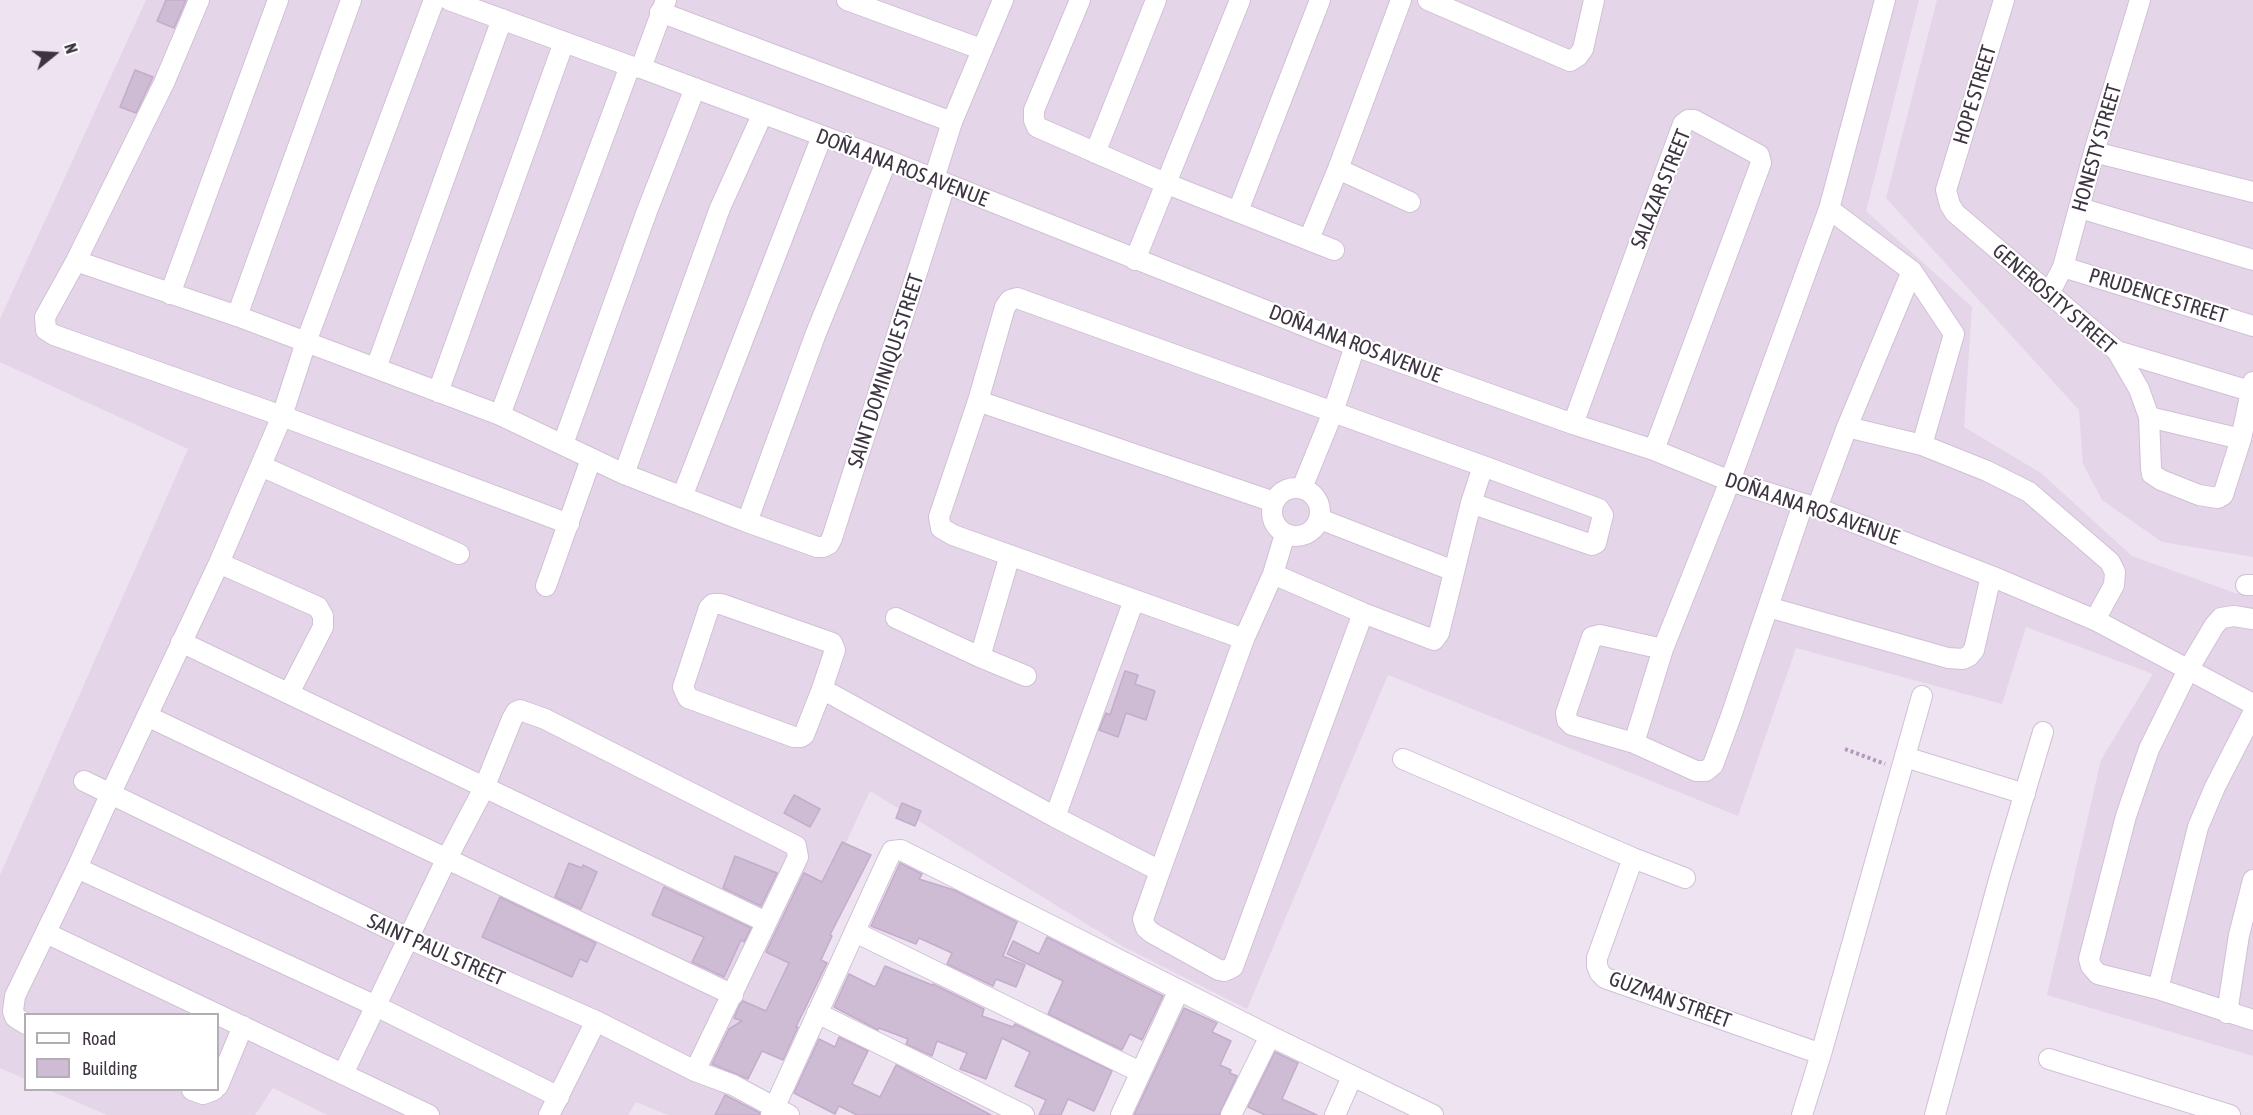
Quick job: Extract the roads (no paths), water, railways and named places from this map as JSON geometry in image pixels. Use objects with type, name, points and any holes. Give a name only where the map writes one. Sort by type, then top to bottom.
[{"type":"street","points":[[199,0],[164,83],[76,261],[45,317],[46,330],[54,335],[282,416],[569,524]]},
{"type":"street","points":[[170,294],[278,0]]},
{"type":"street","points":[[237,316],[351,0]]},
{"type":"street","points":[[24,1023],[15,1017],[12,1004],[219,563],[261,466],[282,416],[306,342],[434,0]]},
{"type":"street","name":"DOÑA ANA ROS AVENUE","points":[[450,0],[887,160],[1355,346],[1573,424],[1654,450],[1730,481],[1810,506],[1992,576],[2095,620],[2253,704]]},
{"type":"street","points":[[847,0],[981,49]]},
{"type":"street","name":"SAINT DOMINIQUE STREET","points":[[747,522],[817,547],[826,546],[832,538],[940,182],[952,122],[1003,0]]},
{"type":"street","points":[[1080,0],[1034,110],[1037,128],[1165,183],[1334,250]]},
{"type":"street","points":[[1095,153],[1156,0]]},
{"type":"street","points":[[1135,260],[1240,0]]},
{"type":"street","points":[[1238,211],[1320,0]]},
{"type":"street","points":[[1309,239],[1338,169],[1401,0]]},
{"type":"street","points":[[1428,0],[1570,61],[1583,49],[1594,0]]},
{"type":"street","points":[[1634,744],[1663,649],[1730,481],[1829,209],[1885,0]]},
{"type":"street","name":"HOPE STREET","points":[[1946,190],[2004,0]]},
{"type":"street","name":"HONESTY STREET","points":[[2049,294],[2063,267],[2094,152],[2140,0]]},
{"type":"street","points":[[500,415],[636,67],[663,6],[952,122]]},
{"type":"street","points":[[376,368],[501,19]]},
{"type":"street","points":[[438,392],[564,42]]},
{"type":"street","points":[[563,444],[646,212],[695,88]]},
{"type":"street","points":[[624,474],[720,208],[762,115]]},
{"type":"street","name":"SALAZAR STREET","points":[[1573,424],[1683,124],[1688,120],[1694,120],[1759,155],[1761,163],[1654,450]]},
{"type":"street","points":[[682,497],[822,136]]},
{"type":"street","points":[[2094,152],[2253,192]]},
{"type":"street","points":[[76,261],[237,316],[500,415],[624,474],[747,522],[816,333],[887,160]]},
{"type":"street","points":[[1338,169],[1410,202]]},
{"type":"street","name":"GENEROSITY STREET","points":[[1946,190],[1950,205],[1961,219],[2117,351],[2139,389],[2149,417],[2152,474],[2161,480],[2199,495],[2218,498],[2223,495],[2241,439]]},
{"type":"street","points":[[2080,208],[2253,260]]},
{"type":"street","points":[[1829,209],[1912,271],[1954,334],[1922,446]]},
{"type":"street","name":"PRUDENCE STREET","points":[[2063,267],[2253,326]]},
{"type":"street","points":[[1663,649],[1599,635],[1592,637],[1566,713],[1569,724],[1634,744],[1703,772],[1713,765],[1768,607],[1912,271]]},
{"type":"street","points":[[1244,639],[953,535],[941,528],[939,517],[978,401],[1005,307],[1014,298],[1483,466],[1599,509],[1603,515],[1596,543],[1592,545],[1471,503]]},
{"type":"street","points":[[1302,488],[1333,412],[1355,346]]},
{"type":"street","points":[[2117,351],[2252,387],[2241,439],[2149,417]]},
{"type":"street","points":[[978,401],[1274,502]]},
{"type":"street","points":[[1847,427],[1922,446],[1987,471],[2029,492],[2109,562],[2115,572],[2114,585],[2095,620]]},
{"type":"street","points":[[546,586],[591,459]]},
{"type":"street","points":[[261,466],[459,554]]},
{"type":"street","points":[[1273,574],[1363,613],[1434,640],[1439,633],[1471,503],[1483,466]]},
{"type":"street","points":[[1291,488],[1302,488],[1314,495],[1320,506],[1320,519],[1315,528],[1306,535],[1296,537],[1285,534],[1276,526],[1272,514],[1274,502],[1281,493],[1291,488]]},
{"type":"street","points":[[1320,519],[1454,571]]},
{"type":"street","points":[[1285,534],[1273,574],[1244,639],[1143,919],[1146,928],[1152,933],[1219,970],[1231,969],[1363,613]]},
{"type":"street","points":[[980,657],[1010,555]]},
{"type":"street","points":[[219,563],[318,607],[323,616],[323,627],[289,693]]},
{"type":"street","points":[[1768,607],[1948,658],[1963,658],[1969,656],[1974,650],[1992,576]]},
{"type":"street","points":[[1054,817],[1134,600]]},
{"type":"street","points":[[713,604],[721,604],[831,643],[836,650],[822,689],[804,735],[801,737],[794,737],[688,698],[683,687],[709,608],[713,604]]},
{"type":"street","points":[[2253,619],[2234,616],[2221,618],[2188,670],[2149,749],[2126,816],[2089,959],[2091,966],[2098,974],[2158,989],[2253,1020]]},
{"type":"street","points":[[896,618],[1026,676]]},
{"type":"street","points":[[181,642],[766,922]]},
{"type":"street","points":[[822,689],[1054,817],[1160,871]]},
{"type":"street","points":[[1802,1115],[1922,696]]},
{"type":"street","points":[[343,1074],[410,939],[446,860],[484,788],[516,712],[525,710],[796,846],[798,857],[695,1071]]},
{"type":"street","points":[[2158,989],[2198,827],[2215,787],[2253,713]]},
{"type":"street","points":[[147,716],[733,995]]},
{"type":"street","points":[[1935,1115],[2000,876],[2043,732]]},
{"type":"street","points":[[1403,759],[1685,878]]},
{"type":"street","points":[[1904,764],[2025,794]]},
{"type":"street","name":"SAINT PAUL STREET","points":[[84,782],[410,939],[596,1022],[695,1071],[733,1085],[778,1113]]},
{"type":"street","points":[[778,1113],[817,1013],[888,859],[892,851],[901,850],[1352,1077],[1433,1115]]},
{"type":"street","name":"GUZMAN STREET","points":[[1634,858],[1597,958],[1600,973],[1605,978],[1821,1054]]},
{"type":"street","points":[[77,868],[376,1006],[559,1097]]},
{"type":"street","points":[[2227,1013],[2239,935],[2253,880]]},
{"type":"street","points":[[855,932],[1140,1072]]},
{"type":"street","points":[[46,933],[215,1013]]},
{"type":"street","points":[[1121,1115],[1179,990]]},
{"type":"street","points":[[817,1013],[1024,1115]]},
{"type":"street","points":[[219,1015],[429,1115]]},
{"type":"street","points":[[549,1115],[596,1022]]},
{"type":"street","points":[[219,1084],[243,1026]]},
{"type":"street","points":[[1231,1115],[1270,1036]]},
{"type":"street","points":[[2049,1059],[2230,1115]]},
{"type":"street","points":[[1335,1115],[1352,1077]]}]
